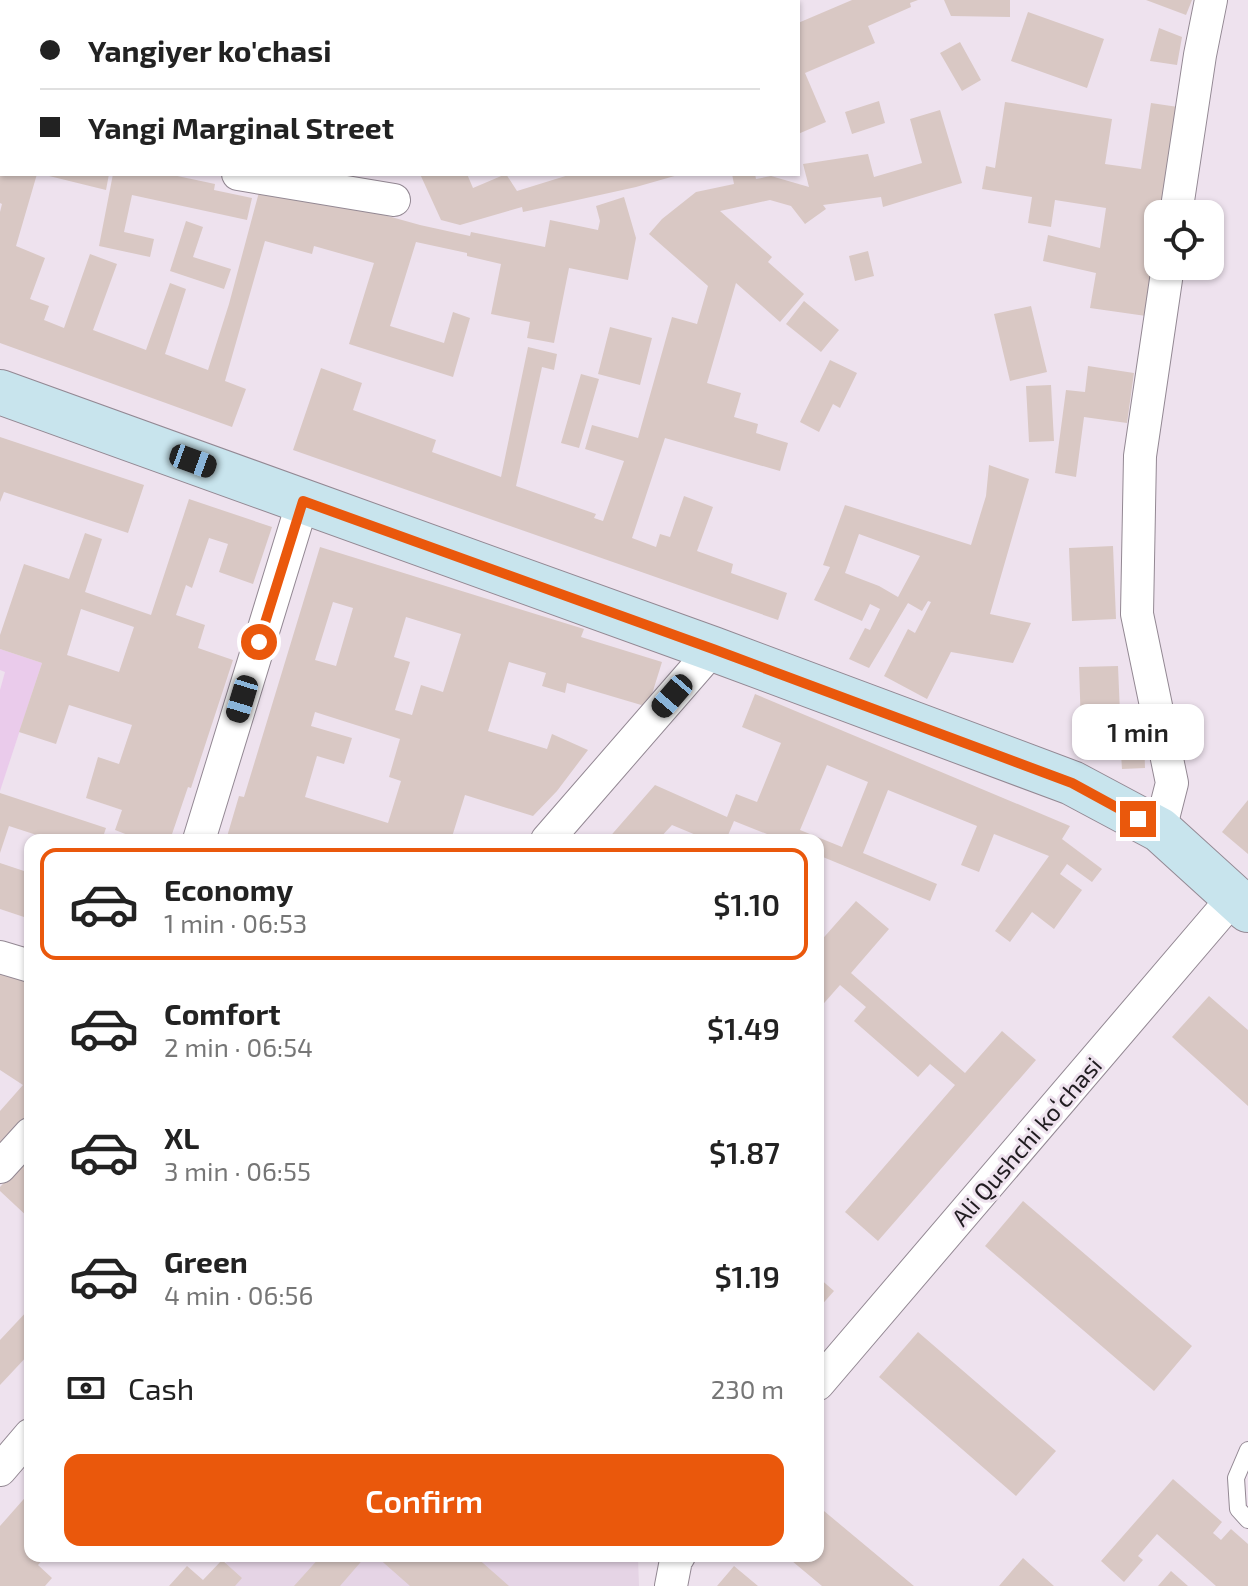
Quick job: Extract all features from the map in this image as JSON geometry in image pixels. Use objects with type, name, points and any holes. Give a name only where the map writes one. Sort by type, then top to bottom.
[{"type":"main road","points":[[0,392],[713,649],[1072,783],[1160,830],[1241,903]]},
{"type":"street","points":[[1178,200],[1211,0]]},
{"type":"street","points":[[250,176],[394,200]]},
{"type":"street","points":[[1160,830],[1172,783],[1137,614],[1140,456],[1166,280]]},
{"type":"street","points":[[201,834],[303,501]]},
{"type":"street","points":[[552,834],[713,649]]},
{"type":"street","name":"Ali Qushchi koʻchasi","points":[[824,1377],[1241,903]]},
{"type":"street","points":[[0,957],[24,964]]},
{"type":"street","points":[[0,1167],[24,1141]]},
{"type":"street","points":[[0,1470],[24,1442]]},
{"type":"street","points":[[671,1586],[676,1562]]},
{"type":"lane","points":[[1248,1450],[1236,1478],[1238,1509],[1248,1520]]},
{"type":"shaded area","points":[[0,649],[42,663],[0,791],[0,690],[5,672],[0,670]]},
{"type":"shaded area","points":[[227,1562],[638,1562],[639,1586],[206,1586]]},
{"type":"building","points":[[852,0],[918,0],[910,3],[911,7],[868,26],[875,43],[805,73],[826,122],[800,133],[800,22]]},
{"type":"building","points":[[944,0],[1010,0],[1010,17],[951,16]]},
{"type":"building","points":[[1146,0],[1192,0],[1186,15]]},
{"type":"building","points":[[1028,12],[1104,39],[1087,88],[1011,61]]},
{"type":"building","points":[[1159,28],[1182,37],[1177,65],[1150,61]]},
{"type":"building","points":[[960,42],[981,80],[962,91],[940,53]]},
{"type":"building","points":[[879,101],[885,123],[852,134],[845,112]]},
{"type":"building","points":[[1005,102],[1112,119],[1105,164],[1141,169],[1151,103],[1178,107],[1163,200],[1144,200],[1144,280],[1151,280],[1146,316],[1090,308],[1096,273],[1043,261],[1048,235],[1100,248],[1106,208],[1055,200],[1051,227],[1028,223],[1032,197],[982,189],[986,166],[995,168]]},
{"type":"building","points":[[940,110],[962,183],[883,207],[881,197],[823,205],[826,209],[805,224],[791,206],[770,200],[720,211],[772,257],[768,262],[804,294],[780,322],[736,283],[707,383],[741,393],[734,417],[758,424],[756,433],[788,443],[780,471],[665,438],[632,538],[656,547],[660,534],[670,537],[684,496],[713,507],[697,551],[733,564],[731,573],[787,593],[778,620],[293,450],[321,368],[362,383],[353,410],[436,440],[432,452],[501,477],[528,347],[557,354],[554,370],[542,367],[516,486],[596,514],[594,518],[603,521],[624,461],[585,449],[592,425],[638,438],[672,317],[697,324],[708,286],[649,234],[662,219],[696,192],[734,184],[732,176],[755,176],[756,179],[771,176],[809,187],[803,164],[868,154],[874,177],[922,163],[910,119]]},
{"type":"building","points":[[0,176],[36,176],[16,246],[45,258],[30,299],[49,306],[44,320],[64,328],[90,254],[117,264],[93,330],[146,350],[170,283],[186,289],[165,354],[208,370],[262,181],[420,225],[545,247],[550,220],[598,230],[600,221],[596,206],[624,197],[636,238],[628,280],[569,268],[554,343],[527,338],[530,322],[491,314],[501,264],[416,242],[390,326],[444,343],[453,312],[470,318],[453,377],[349,344],[374,263],[314,246],[312,254],[265,241],[225,381],[246,389],[232,427],[0,343]]},
{"type":"building","points":[[49,176],[109,176],[106,190]]},
{"type":"building","points":[[113,176],[177,176],[215,184],[214,190],[252,198],[247,220],[132,195],[124,232],[154,239],[150,257],[99,246]]},
{"type":"building","points":[[421,176],[468,176],[473,188],[507,176],[517,191],[566,176],[674,176],[523,212],[522,207],[460,225],[441,220]]},
{"type":"building","points":[[186,221],[203,227],[193,257],[231,269],[224,289],[170,271]]},
{"type":"building","points":[[868,251],[874,276],[855,281],[849,256]]},
{"type":"building","points":[[804,301],[839,330],[821,352],[786,324]]},
{"type":"building","points":[[1031,306],[1047,372],[1010,381],[994,314]]},
{"type":"building","points":[[610,327],[652,338],[640,385],[598,374]]},
{"type":"building","points":[[830,360],[857,373],[840,408],[833,404],[819,432],[800,422]]},
{"type":"building","points":[[1088,366],[1134,373],[1127,423],[1084,417],[1076,477],[1055,473],[1066,390],[1085,392]]},
{"type":"building","points":[[581,374],[599,379],[579,448],[561,443]]},
{"type":"building","points":[[1051,385],[1054,441],[1029,442],[1026,386]]},
{"type":"building","points":[[0,437],[144,485],[128,533],[4,492],[0,502]]},
{"type":"building","points":[[989,465],[1029,479],[990,614],[1031,623],[1013,663],[951,652],[927,699],[884,676],[908,629],[915,633],[931,602],[928,601],[922,611],[908,603],[869,668],[849,659],[865,628],[870,630],[880,609],[870,604],[862,621],[814,600],[830,567],[823,565],[845,505],[971,545],[986,496]],"holes":[[[859,534],[920,556],[898,597],[845,573]]]},
{"type":"building","points":[[189,499],[272,527],[253,584],[219,572],[228,544],[209,538],[192,588],[186,585],[176,615],[205,625],[198,648],[233,660],[191,788],[188,787],[172,834],[125,834],[115,830],[122,810],[86,798],[98,757],[119,764],[132,725],[69,705],[56,744],[19,732],[42,663],[0,649],[0,635],[24,564],[69,579],[85,533],[102,539],[85,592],[151,615]],"holes":[[[81,609],[134,627],[119,672],[67,655]]]},
{"type":"building","points":[[1113,546],[1116,619],[1072,621],[1069,548]]},
{"type":"building","points":[[320,547],[584,629],[581,637],[662,662],[648,707],[567,683],[565,693],[542,686],[546,673],[509,662],[488,731],[547,749],[552,734],[588,750],[557,791],[533,816],[465,795],[453,834],[228,834],[239,796],[244,797]],"holes":[[[333,602],[353,608],[336,666],[315,660]],[[406,617],[461,634],[443,692],[421,685],[412,715],[395,710],[410,662],[394,657]],[[315,712],[400,739],[389,777],[401,781],[388,823],[305,797],[317,756],[344,764],[352,738],[311,726]]]},
{"type":"building","points":[[1118,666],[1121,737],[1144,736],[1145,768],[1122,769],[1121,754],[1082,755],[1079,667]]},
{"type":"building","points":[[755,694],[1070,826],[1062,839],[1102,869],[1092,882],[1067,864],[1060,874],[1082,890],[1054,929],[1032,912],[1010,942],[995,931],[1049,856],[994,834],[979,872],[961,865],[977,826],[888,790],[863,853],[937,884],[930,901],[824,857],[824,840],[842,847],[868,782],[827,765],[800,830],[810,834],[767,834],[734,821],[729,834],[694,834],[672,825],[664,834],[612,834],[655,785],[727,817],[736,794],[757,802],[781,743],[742,727]]},
{"type":"building","points":[[0,793],[106,828],[104,834],[34,834],[9,826],[0,853]]},
{"type":"building","points":[[1248,800],[1248,854],[1222,832]]},
{"type":"building","points":[[0,863],[24,871],[24,917],[0,909]]},
{"type":"building","points":[[856,901],[889,929],[851,973],[965,1073],[1002,1031],[1036,1060],[878,1241],[845,1212],[955,1085],[930,1064],[918,1077],[854,1021],[866,1007],[840,985],[824,1003],[824,937]]},
{"type":"building","points":[[0,974],[24,981],[24,1121],[0,1149],[0,1111],[23,1085],[0,1070]]},
{"type":"building","points":[[1209,996],[1248,1030],[1248,1106],[1172,1037]]},
{"type":"building","points":[[24,1161],[24,1213],[0,1191],[0,1187]]},
{"type":"building","points":[[1023,1201],[1192,1346],[1154,1391],[985,1246]]},
{"type":"building","points":[[824,1282],[834,1291],[824,1302]]},
{"type":"building","points":[[24,1314],[24,1359],[0,1385],[0,1340]]},
{"type":"building","points":[[918,1332],[1056,1451],[1016,1496],[879,1377]]},
{"type":"building","points":[[1173,1479],[1222,1522],[1213,1533],[1221,1540],[1231,1529],[1248,1544],[1248,1586],[1216,1586],[1157,1534],[1138,1556],[1143,1560],[1124,1582],[1101,1561]]},
{"type":"building","points":[[24,1499],[24,1562],[41,1562],[38,1565],[52,1578],[45,1586],[0,1586],[0,1526]]},
{"type":"building","points":[[824,1511],[914,1586],[822,1586],[793,1562],[824,1562]]},
{"type":"building","points":[[1023,1558],[1054,1586],[999,1586]]},
{"type":"building","points":[[220,1562],[224,1562],[242,1578],[235,1586],[169,1586],[187,1566],[203,1580]]},
{"type":"building","points":[[316,1562],[361,1562],[340,1586],[294,1586]]},
{"type":"building","points":[[383,1562],[482,1562],[509,1586],[410,1586]]},
{"type":"building","points":[[734,1566],[758,1586],[717,1586]]},
{"type":"building","points":[[1171,1571],[1188,1586],[1158,1586]]},
{"type":"route","points":[[259,642],[303,501],[1072,783],[1138,819]]}]
